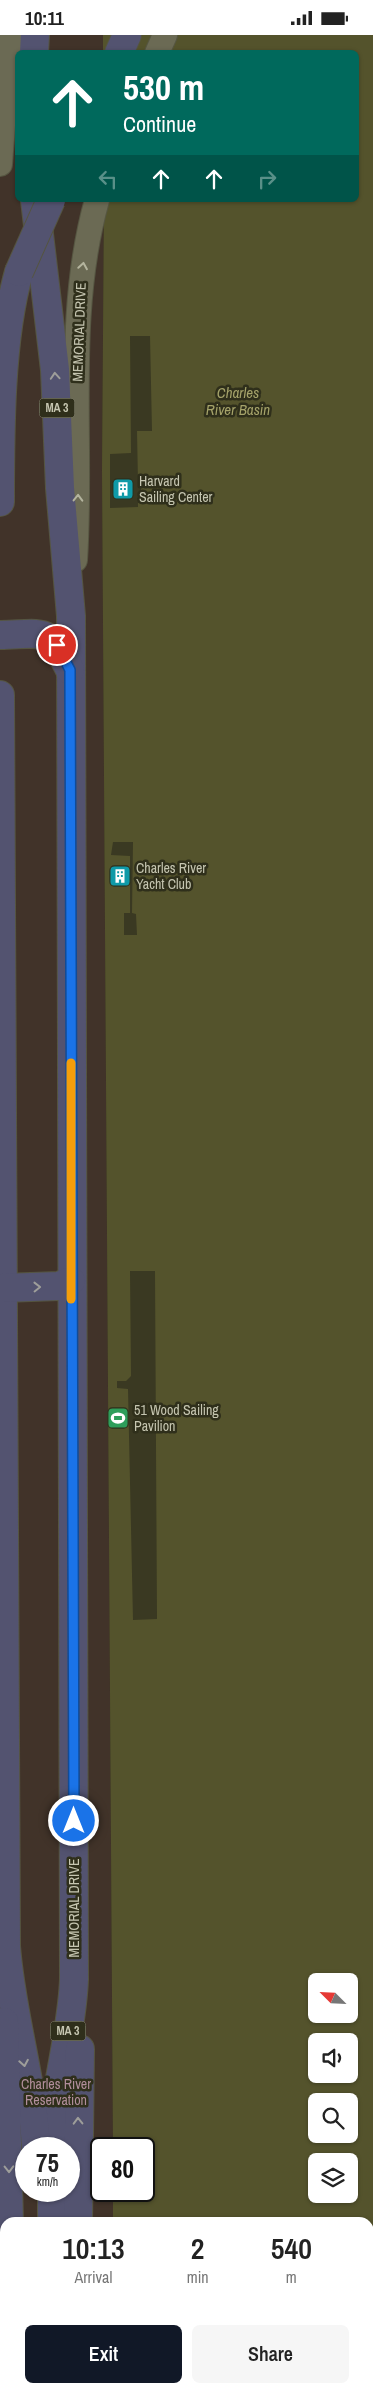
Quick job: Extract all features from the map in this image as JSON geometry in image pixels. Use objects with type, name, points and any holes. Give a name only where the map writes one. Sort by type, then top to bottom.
[{"type":"highway","points":[[34,50],[36,35]]},
{"type":"highway","points":[[120,50],[128,35]]},
{"type":"highway","name":"MEMORIAL DRIVE","points":[[35,202],[55,370],[60,488],[71,616],[71,1281],[74,1913],[72,2005],[54,2111],[53,2137]]},
{"type":"highway","points":[[0,502],[1,411],[6,325],[11,298],[19,272],[51,202]]},
{"type":"highway","points":[[0,635],[39,634],[49,638],[57,645],[70,670]]},
{"type":"highway","points":[[0,695],[6,1946],[4,2032],[9,2217]]},
{"type":"highway","points":[[3,1288],[59,1286],[71,1281]]},
{"type":"highway","points":[[74,1913],[81,2006],[78,2102],[78,2217]]},
{"type":"highway","points":[[6,1946],[12,2001],[33,2109],[35,2137]]},
{"type":"highway","points":[[37,2202],[37,2217]]},
{"type":"highway","points":[[52,2202],[52,2217]]},
{"type":"main road","points":[[0,164],[10,35]]},
{"type":"main road","points":[[158,50],[165,35]]},
{"type":"main road","name":"MEMORIAL DRIVE","points":[[71,616],[78,499],[77,361],[79,301],[87,240],[96,202]]},
{"type":"main road","points":[[0,400],[1,411]]},
{"type":"green space","name":"Charles River Reservation","points":[[0,35],[103,35],[103,50],[15,50],[15,202],[104,202],[102,471],[113,2137],[90,2137],[90,2202],[113,2202],[113,2217],[0,2217]]},
{"type":"water","name":"Charles River Basin","points":[[103,35],[373,35],[373,2217],[113,2217],[113,2202],[155,2202],[155,2137],[113,2137],[102,471],[104,202],[359,202],[359,50],[103,50]]},
{"type":"pier","points":[[130,336],[150,336],[152,431],[137,431],[138,483],[141,483],[141,503],[138,503],[138,507],[110,508],[110,454],[131,453]]},
{"type":"pier","points":[[113,842],[133,842],[132,913],[136,914],[137,935],[124,935],[124,913],[130,913],[130,856],[111,855]]},
{"type":"pier","points":[[130,1271],[155,1271],[157,1619],[133,1620],[128,1389],[117,1388],[117,1381],[126,1381],[131,1376]]},
{"type":"slow traffic","points":[[71,1063],[71,1299]]},
{"type":"place","name":"Harvard Sailing Center","points":[[123,489]]},
{"type":"place","name":"Charles River Yacht Club","points":[[120,876]]},
{"type":"place","name":"51 Wood Sailing Pavilion","points":[[118,1418]]},
{"type":"route","points":[[57,645],[70,670],[74,1821]]}]
